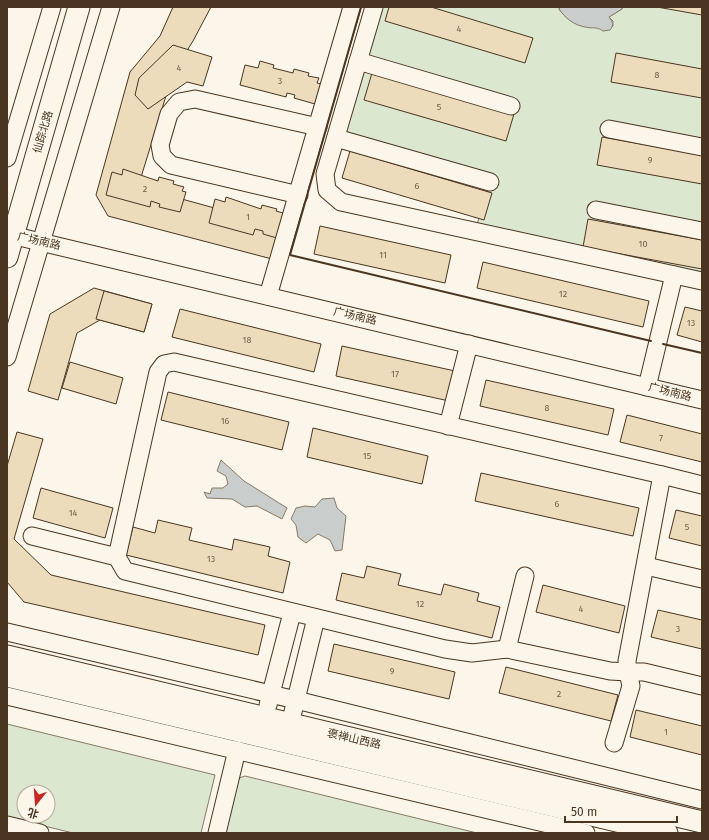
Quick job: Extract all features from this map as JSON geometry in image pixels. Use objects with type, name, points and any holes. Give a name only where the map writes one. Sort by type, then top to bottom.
[{"type":"main road","name":"仙踪北路","points":[[7,257],[10,234],[79,7]]},
{"type":"main road","name":"褒禅山西路","points":[[7,656],[702,822]]},
{"type":"main road","name":"褒禅山西路","points":[[7,676],[667,833]]},
{"type":"street","points":[[7,158],[52,7]]},
{"type":"street","points":[[7,357],[111,7]]},
{"type":"street","points":[[268,296],[299,195],[352,7]]},
{"type":"street","points":[[374,7],[325,174],[327,190],[341,202],[702,281]]},
{"type":"street","points":[[358,61],[511,106]]},
{"type":"street","points":[[299,195],[171,165],[162,156],[160,145],[169,114],[179,102],[195,99],[318,127]]},
{"type":"street","points":[[610,129],[702,147]]},
{"type":"street","points":[[336,138],[490,182]]},
{"type":"street","points":[[596,210],[702,232]]},
{"type":"street","name":"广场南路","points":[[10,234],[702,400]]},
{"type":"street","points":[[647,387],[674,275]]},
{"type":"street","points":[[448,426],[469,344]]},
{"type":"street","points":[[702,485],[174,362],[164,364],[158,372],[118,557],[125,572],[445,649],[472,653],[507,649],[610,672],[644,672],[702,686]]},
{"type":"street","points":[[614,743],[631,686],[627,661],[662,475]]},
{"type":"street","points":[[32,536],[118,557]]},
{"type":"street","points":[[646,566],[702,579]]},
{"type":"street","points":[[507,649],[525,576]]},
{"type":"street","points":[[265,718],[292,613]]},
{"type":"street","points":[[290,724],[316,618]]},
{"type":"street","points":[[7,632],[296,700],[702,800]]},
{"type":"street","points":[[7,696],[586,833]]},
{"type":"street","points":[[217,833],[238,750]]},
{"type":"street","points":[[7,825],[40,833]]},
{"type":"green space","points":[[380,7],[560,7],[559,9],[564,16],[570,20],[583,25],[597,27],[613,26],[613,21],[609,17],[623,7],[702,7],[702,274],[477,224],[493,177],[345,132]]},
{"type":"green space","points":[[7,724],[215,775],[201,833],[73,833],[36,824],[56,824],[56,784],[16,784],[16,819],[7,817]]},
{"type":"green space","points":[[245,776],[477,833],[223,833],[236,779]]},
{"type":"shaded area","points":[[560,7],[623,7],[609,17],[612,24],[610,30],[603,31],[574,23],[561,12],[559,9]]},
{"type":"shaded area","points":[[221,460],[244,481],[287,508],[282,519],[257,506],[245,507],[232,499],[207,498],[204,492],[210,494],[212,488],[223,488],[228,484],[226,476],[217,471]]},
{"type":"shaded area","points":[[334,498],[337,508],[346,516],[342,550],[335,551],[330,540],[318,534],[306,543],[298,537],[296,525],[291,519],[296,508],[305,506],[315,507],[322,499]]},
{"type":"building","points":[[173,7],[211,7],[193,41],[173,73],[138,187],[280,226],[272,259],[108,216],[96,195],[130,72],[160,36]]},
{"type":"building","points":[[389,7],[431,7],[533,38],[525,63],[385,21]]},
{"type":"building","points":[[657,7],[702,7],[702,15]]},
{"type":"building","points":[[173,45],[212,57],[203,86],[187,82],[148,109],[135,95],[139,78]]},
{"type":"building","points":[[616,53],[702,69],[702,98],[611,82]]},
{"type":"building","points":[[260,61],[274,65],[273,68],[293,73],[294,69],[309,73],[308,76],[319,78],[317,83],[321,84],[315,104],[294,98],[295,95],[287,93],[286,97],[240,85],[245,65],[258,68]]},
{"type":"building","points":[[372,73],[514,114],[506,141],[364,100]]},
{"type":"building","points":[[602,137],[702,155],[702,184],[597,165]]},
{"type":"building","points":[[350,151],[492,193],[484,220],[342,178]]},
{"type":"building","points":[[123,169],[158,181],[159,177],[174,181],[173,184],[184,187],[182,191],[186,192],[180,212],[159,207],[160,204],[151,201],[150,207],[106,195],[112,172],[122,175]]},
{"type":"building","points":[[226,197],[261,209],[262,205],[277,209],[276,211],[287,214],[284,240],[263,234],[263,231],[255,229],[253,235],[209,223],[215,199],[225,202]]},
{"type":"building","points":[[588,219],[702,240],[702,269],[583,247]]},
{"type":"building","points":[[320,226],[451,255],[445,283],[314,254]]},
{"type":"building","points":[[483,262],[649,301],[643,327],[477,288]]},
{"type":"building","points":[[94,288],[152,304],[144,332],[100,320],[77,333],[58,400],[28,391],[50,314]]},
{"type":"building","points":[[104,291],[152,304],[144,332],[96,319]]},
{"type":"building","points":[[685,307],[702,311],[702,342],[677,335]]},
{"type":"building","points":[[180,309],[321,344],[314,372],[172,337]]},
{"type":"building","points":[[342,346],[455,371],[449,401],[336,376]]},
{"type":"building","points":[[70,362],[123,378],[116,404],[62,388]]},
{"type":"building","points":[[486,380],[614,409],[608,435],[480,406]]},
{"type":"building","points":[[168,392],[289,422],[282,450],[161,420]]},
{"type":"building","points":[[627,415],[702,434],[702,462],[620,442]]},
{"type":"building","points":[[313,428],[428,456],[422,484],[307,457]]},
{"type":"building","points":[[17,432],[43,439],[14,539],[51,575],[265,625],[258,655],[24,602],[7,582],[7,466]]},
{"type":"building","points":[[481,473],[639,508],[633,536],[475,501]]},
{"type":"building","points":[[41,488],[113,508],[105,538],[33,518]]},
{"type":"building","points":[[676,510],[702,516],[702,546],[669,538]]},
{"type":"building","points":[[158,520],[192,528],[189,540],[232,550],[234,539],[270,547],[268,556],[290,562],[283,593],[126,555],[133,527],[155,533]]},
{"type":"building","points":[[367,566],[401,574],[398,585],[441,595],[444,584],[479,593],[477,601],[500,607],[492,638],[336,600],[342,573],[364,578]]},
{"type":"building","points":[[543,585],[625,606],[619,633],[536,612]]},
{"type":"building","points":[[658,610],[702,620],[702,649],[651,637]]},
{"type":"building","points":[[334,644],[455,672],[449,699],[328,671]]},
{"type":"building","points":[[506,667],[618,695],[611,721],[499,693]]},
{"type":"building","points":[[636,710],[702,726],[702,755],[630,737]]},
{"type":"wall","points":[[361,7],[290,255],[651,341]]},
{"type":"wall","points":[[663,344],[702,353]]}]
